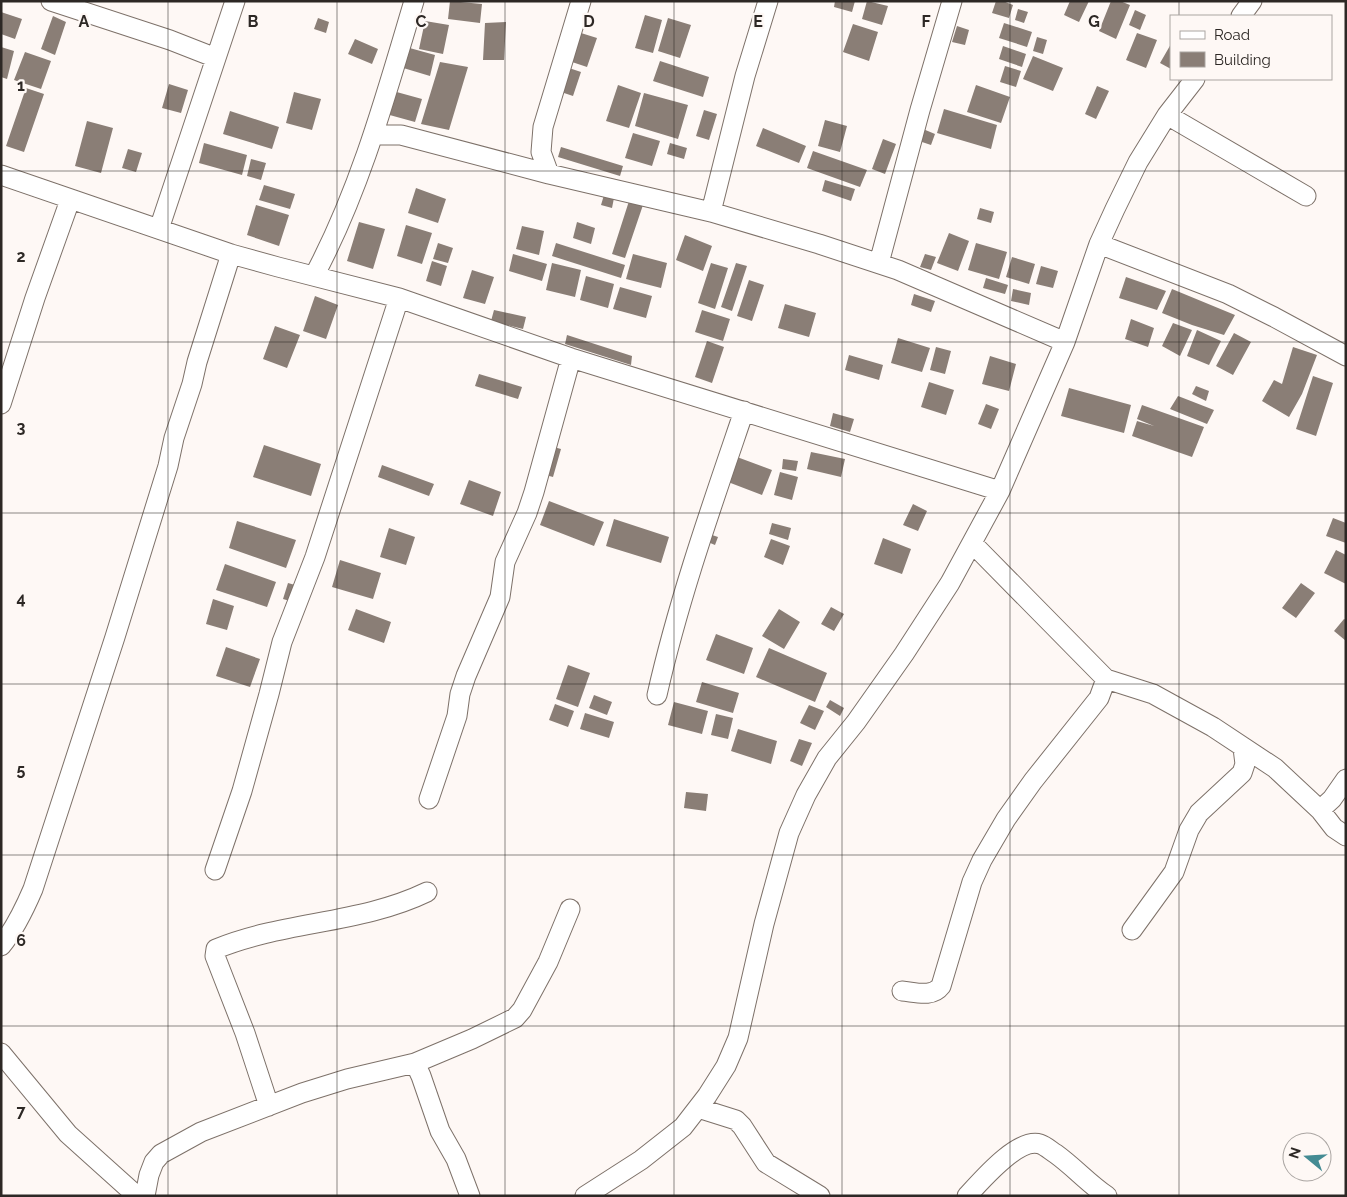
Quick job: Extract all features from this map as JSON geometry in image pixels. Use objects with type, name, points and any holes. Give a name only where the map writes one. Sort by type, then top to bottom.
[{"type":"street","points":[[51,1],[170,40],[216,58]]},
{"type":"street","points":[[159,229],[235,1]]},
{"type":"street","points":[[314,276],[327,252],[374,135],[414,1]]},
{"type":"street","points":[[549,174],[541,152],[543,126],[582,1]]},
{"type":"street","points":[[711,212],[745,76],[768,1]]},
{"type":"street","points":[[879,263],[920,110],[952,1]]},
{"type":"street","points":[[1242,15],[1252,1]]},
{"type":"street","points":[[592,1194],[641,1160],[683,1127],[726,1066],[738,1038],[764,924],[787,842],[806,796],[827,758],[856,722],[904,654],[950,583],[972,543],[1000,491],[1066,342],[1099,244],[1138,162],[1167,115],[1194,80]]},
{"type":"street","points":[[1167,115],[1306,196]]},
{"type":"street","points":[[374,135],[401,135],[549,174],[711,212],[879,263],[1066,342]]},
{"type":"street","points":[[526,168],[541,152]]},
{"type":"street","points":[[1,175],[231,254],[399,298],[571,358],[1000,491]]},
{"type":"street","points":[[1,404],[35,298],[70,200]]},
{"type":"street","points":[[1099,244],[1228,294],[1346,356]]},
{"type":"street","points":[[1,946],[11,934],[34,889],[115,637],[231,254]]},
{"type":"street","points":[[215,870],[242,791],[282,642],[315,557],[399,298]]},
{"type":"street","points":[[429,799],[457,716],[460,694],[466,676],[500,596],[505,562],[527,513],[571,358]]},
{"type":"street","points":[[656,695],[669,641],[698,543],[744,411]]},
{"type":"street","points":[[972,543],[1106,679],[1153,694],[1213,727],[1275,768],[1320,810],[1334,828],[1346,836]]},
{"type":"street","points":[[902,991],[931,994],[941,986],[972,882],[982,860],[1006,819],[1033,780],[1099,698],[1106,679]]},
{"type":"street","points":[[1132,930],[1174,872],[1189,830],[1199,813],[1242,773],[1245,764],[1243,748]]},
{"type":"street","points":[[1320,810],[1332,799],[1346,779]]},
{"type":"street","points":[[270,1106],[245,1033],[215,956],[216,949],[234,942],[274,932],[382,909],[409,901],[427,892]]},
{"type":"street","points":[[145,1196],[149,1175],[154,1162],[161,1154],[201,1132],[347,1079],[415,1063],[472,1039],[515,1018],[522,1010],[548,962],[570,909]]},
{"type":"street","points":[[1,1053],[68,1134],[137,1196]]},
{"type":"street","points":[[415,1063],[440,1131],[456,1159],[470,1196]]},
{"type":"street","points":[[698,1108],[736,1120],[766,1163],[820,1196]]},
{"type":"street","points":[[967,1196],[1010,1153],[1025,1145],[1037,1143],[1043,1145],[1062,1159],[1107,1196]]},
{"type":"building","points":[[450,1],[482,4],[480,23],[448,19]]},
{"type":"building","points":[[835,1],[855,1],[852,12],[834,7]]},
{"type":"building","points":[[867,1],[888,6],[882,25],[862,19]]},
{"type":"building","points":[[996,1],[1003,1],[1013,5],[1009,18],[992,13]]},
{"type":"building","points":[[1070,1],[1089,1],[1079,22],[1064,15]]},
{"type":"building","points":[[1111,1],[1120,1],[1130,5],[1116,39],[1099,31]]},
{"type":"building","points":[[1018,9],[1028,12],[1024,23],[1015,20]]},
{"type":"building","points":[[1135,10],[1146,15],[1140,30],[1129,25]]},
{"type":"building","points":[[1,12],[22,19],[15,39],[1,34]]},
{"type":"building","points":[[645,15],[662,20],[653,53],[635,48]]},
{"type":"building","points":[[53,16],[66,22],[55,55],[41,49]]},
{"type":"building","points":[[318,18],[329,22],[326,33],[314,29]]},
{"type":"building","points":[[668,18],[691,25],[680,58],[658,51]]},
{"type":"building","points":[[425,21],[449,25],[443,54],[419,49]]},
{"type":"building","points":[[506,22],[504,60],[483,60],[485,23]]},
{"type":"building","points":[[1004,23],[1032,32],[1027,47],[999,38]]},
{"type":"building","points":[[853,24],[878,32],[869,61],[843,52]]},
{"type":"building","points":[[957,26],[969,30],[965,45],[952,42]]},
{"type":"building","points":[[581,33],[597,38],[587,67],[572,62]]},
{"type":"building","points":[[1137,33],[1157,40],[1146,68],[1126,60]]},
{"type":"building","points":[[1037,37],[1047,40],[1043,54],[1033,51]]},
{"type":"building","points":[[355,39],[378,49],[372,64],[348,54]]},
{"type":"building","points":[[1003,46],[1026,54],[1022,67],[999,59]]},
{"type":"building","points":[[1170,46],[1170,68],[1160,63]]},
{"type":"building","points":[[1,47],[14,51],[7,79],[1,77]]},
{"type":"building","points":[[406,47],[435,55],[430,76],[400,67]]},
{"type":"building","points":[[25,52],[51,61],[41,89],[14,80]]},
{"type":"building","points":[[1033,56],[1063,68],[1053,91],[1023,79]]},
{"type":"building","points":[[660,61],[709,77],[703,97],[653,81]]},
{"type":"building","points":[[440,62],[468,67],[449,130],[421,124]]},
{"type":"building","points":[[1005,66],[1021,71],[1016,87],[1000,82]]},
{"type":"building","points":[[569,68],[581,72],[573,96],[561,92]]},
{"type":"building","points":[[169,84],[188,90],[181,113],[162,108]]},
{"type":"building","points":[[618,85],[641,93],[629,128],[606,121]]},
{"type":"building","points":[[976,85],[1010,97],[1001,123],[967,112]]},
{"type":"building","points":[[1097,86],[1109,91],[1096,119],[1085,114]]},
{"type":"building","points":[[26,88],[44,94],[24,152],[6,146]]},
{"type":"building","points":[[393,91],[422,99],[415,122],[386,114]]},
{"type":"building","points":[[294,92],[321,99],[312,130],[286,123]]},
{"type":"building","points":[[644,93],[688,105],[678,139],[635,126]]},
{"type":"building","points":[[944,109],[997,125],[991,149],[937,133]]},
{"type":"building","points":[[704,110],[717,114],[709,140],[696,136]]},
{"type":"building","points":[[230,111],[279,127],[272,149],[223,134]]},
{"type":"building","points":[[825,120],[847,126],[840,152],[818,146]]},
{"type":"building","points":[[87,121],[113,128],[101,173],[75,166]]},
{"type":"building","points":[[763,128],[806,146],[799,163],[756,146]]},
{"type":"building","points":[[923,129],[935,134],[931,145],[919,141]]},
{"type":"building","points":[[633,133],[660,141],[652,166],[625,158]]},
{"type":"building","points":[[883,139],[896,144],[885,174],[872,169]]},
{"type":"building","points":[[204,143],[247,155],[242,175],[199,163]]},
{"type":"building","points":[[670,143],[687,148],[684,159],[667,154]]},
{"type":"building","points":[[561,147],[623,166],[620,176],[558,157]]},
{"type":"building","points":[[128,149],[142,153],[136,172],[122,168]]},
{"type":"building","points":[[813,151],[867,170],[860,187],[807,168]]},
{"type":"building","points":[[251,159],[266,163],[261,180],[247,176]]},
{"type":"building","points":[[825,180],[855,189],[851,201],[822,191]]},
{"type":"building","points":[[264,185],[295,194],[290,209],[259,200]]},
{"type":"building","points":[[416,188],[446,199],[438,223],[408,213]]},
{"type":"building","points":[[604,195],[614,198],[612,208],[601,205]]},
{"type":"building","points":[[629,201],[643,205],[625,258],[612,254]]},
{"type":"building","points":[[256,205],[289,215],[279,246],[247,235]]},
{"type":"building","points":[[980,208],[994,212],[991,223],[977,219]]},
{"type":"building","points":[[359,222],[385,229],[373,269],[347,261]]},
{"type":"building","points":[[577,222],[595,228],[591,244],[573,238]]},
{"type":"building","points":[[406,225],[432,233],[422,264],[397,256]]},
{"type":"building","points":[[522,226],[544,231],[539,255],[516,249]]},
{"type":"building","points":[[949,233],[969,241],[958,271],[937,263]]},
{"type":"building","points":[[685,235],[712,246],[703,271],[676,260]]},
{"type":"building","points":[[438,243],[453,248],[448,263],[433,259]]},
{"type":"building","points":[[556,243],[625,265],[621,278],[552,256]]},
{"type":"building","points":[[976,243],[1007,252],[999,279],[968,270]]},
{"type":"building","points":[[513,254],[547,264],[542,281],[509,271]]},
{"type":"building","points":[[633,254],[667,263],[661,288],[626,279]]},
{"type":"building","points":[[925,254],[936,257],[931,270],[920,267]]},
{"type":"building","points":[[1012,257],[1035,264],[1029,284],[1006,277]]},
{"type":"building","points":[[432,261],[447,266],[441,286],[426,281]]},
{"type":"building","points":[[552,263],[581,270],[575,297],[546,290]]},
{"type":"building","points":[[711,263],[728,268],[715,309],[698,303]]},
{"type":"building","points":[[736,263],[747,266],[732,311],[721,307]]},
{"type":"building","points":[[1041,266],[1058,271],[1053,288],[1036,284]]},
{"type":"building","points":[[472,270],[494,277],[485,304],[463,298]]},
{"type":"building","points":[[586,276],[614,284],[608,308],[580,300]]},
{"type":"building","points":[[1126,277],[1166,291],[1157,310],[1119,298]]},
{"type":"building","points":[[986,278],[1008,285],[1005,294],[983,288]]},
{"type":"building","points":[[749,280],[764,285],[752,321],[737,316]]},
{"type":"building","points":[[620,287],[652,296],[646,318],[613,309]]},
{"type":"building","points":[[1013,289],[1031,293],[1029,305],[1011,301]]},
{"type":"building","points":[[1172,289],[1235,315],[1224,335],[1162,313]]},
{"type":"building","points":[[914,294],[935,301],[931,312],[911,305]]},
{"type":"building","points":[[315,296],[338,305],[326,339],[303,331]]},
{"type":"building","points":[[785,304],[816,313],[809,337],[778,328]]},
{"type":"building","points":[[494,310],[526,317],[523,329],[491,321]]},
{"type":"building","points":[[702,310],[730,319],[723,341],[695,332]]},
{"type":"building","points":[[1131,319],[1154,328],[1148,347],[1125,339]]},
{"type":"building","points":[[1173,323],[1192,330],[1180,356],[1162,346]]},
{"type":"building","points":[[275,326],[300,335],[287,368],[263,359]]},
{"type":"building","points":[[1197,330],[1221,341],[1209,365],[1187,356]]},
{"type":"building","points":[[1234,333],[1251,342],[1233,375],[1216,366]]},
{"type":"building","points":[[567,335],[632,356],[631,365],[565,344]]},
{"type":"building","points":[[898,338],[930,348],[922,372],[891,363]]},
{"type":"building","points":[[707,341],[724,347],[712,383],[695,377]]},
{"type":"building","points":[[936,347],[951,351],[945,374],[930,370]]},
{"type":"building","points":[[1293,347],[1317,355],[1302,394],[1289,417],[1262,401],[1274,380],[1282,384]]},
{"type":"building","points":[[849,355],[883,365],[879,380],[845,370]]},
{"type":"building","points":[[990,356],[1016,364],[1009,391],[982,384]]},
{"type":"building","points":[[479,374],[522,387],[518,399],[475,386]]},
{"type":"building","points":[[1313,376],[1333,383],[1316,436],[1296,429]]},
{"type":"building","points":[[929,382],[954,390],[946,415],[921,407]]},
{"type":"building","points":[[1196,386],[1209,391],[1206,401],[1192,394]]},
{"type":"building","points":[[1069,388],[1131,405],[1124,433],[1061,416]]},
{"type":"building","points":[[1178,396],[1214,410],[1207,424],[1170,409]]},
{"type":"building","points":[[986,404],[999,409],[991,429],[978,424]]},
{"type":"building","points":[[1142,405],[1204,427],[1192,457],[1132,436],[1137,421],[1154,426],[1137,419]]},
{"type":"building","points":[[833,413],[854,419],[850,432],[830,426]]},
{"type":"building","points":[[264,445],[321,464],[311,496],[253,477]]},
{"type":"building","points":[[550,446],[561,449],[553,477],[542,474]]},
{"type":"building","points":[[811,452],[845,459],[841,477],[807,469]]},
{"type":"building","points":[[737,457],[772,470],[762,495],[728,482]]},
{"type":"building","points":[[783,459],[798,461],[796,471],[782,469]]},
{"type":"building","points":[[382,465],[434,484],[429,496],[378,477]]},
{"type":"building","points":[[780,472],[798,477],[792,500],[774,495]]},
{"type":"building","points":[[469,480],[501,492],[493,516],[460,504]]},
{"type":"building","points":[[549,501],[604,522],[594,546],[540,525]]},
{"type":"building","points":[[913,504],[927,511],[918,531],[903,525]]},
{"type":"building","points":[[1333,518],[1346,523],[1346,543],[1326,536]]},
{"type":"building","points":[[614,519],[669,537],[661,563],[606,546]]},
{"type":"building","points":[[237,521],[296,540],[286,568],[229,548]]},
{"type":"building","points":[[772,523],[791,528],[788,540],[769,534]]},
{"type":"building","points":[[389,528],[415,537],[406,565],[380,557]]},
{"type":"building","points":[[706,533],[718,537],[715,545],[703,540]]},
{"type":"building","points":[[883,538],[911,549],[902,574],[874,564]]},
{"type":"building","points":[[771,539],[790,546],[783,565],[764,557]]},
{"type":"building","points":[[1336,550],[1346,555],[1346,584],[1324,573]]},
{"type":"building","points":[[340,560],[381,573],[373,599],[332,587]]},
{"type":"building","points":[[225,564],[276,582],[267,607],[216,590]]},
{"type":"building","points":[[288,583],[302,587],[297,603],[283,599]]},
{"type":"building","points":[[1301,583],[1315,593],[1296,618],[1282,608]]},
{"type":"building","points":[[213,599],[234,606],[227,630],[206,624]]},
{"type":"building","points":[[831,607],[844,614],[834,631],[821,624]]},
{"type":"building","points":[[356,609],[391,622],[384,643],[348,630]]},
{"type":"building","points":[[779,609],[800,622],[784,649],[762,636]]},
{"type":"building","points":[[1344,619],[1346,620],[1346,641],[1334,631]]},
{"type":"building","points":[[716,634],[753,648],[744,674],[706,660]]},
{"type":"building","points":[[226,647],[260,659],[250,687],[216,676]]},
{"type":"building","points":[[769,648],[827,673],[815,702],[756,677]]},
{"type":"building","points":[[568,665],[590,673],[578,707],[556,699]]},
{"type":"building","points":[[702,682],[739,693],[733,713],[696,702]]},
{"type":"building","points":[[594,695],[612,702],[607,715],[589,708]]},
{"type":"building","points":[[830,700],[844,708],[840,716],[826,707]]},
{"type":"building","points":[[674,702],[708,711],[702,734],[668,725]]},
{"type":"building","points":[[555,704],[574,711],[568,727],[549,720]]},
{"type":"building","points":[[809,705],[824,711],[815,730],[800,723]]},
{"type":"building","points":[[585,713],[614,722],[609,738],[580,729]]},
{"type":"building","points":[[716,714],[733,718],[728,739],[711,735]]},
{"type":"building","points":[[738,729],[777,741],[771,764],[731,751]]},
{"type":"building","points":[[799,739],[812,743],[802,766],[790,761]]},
{"type":"building","points":[[686,792],[708,794],[706,811],[684,808]]}]
